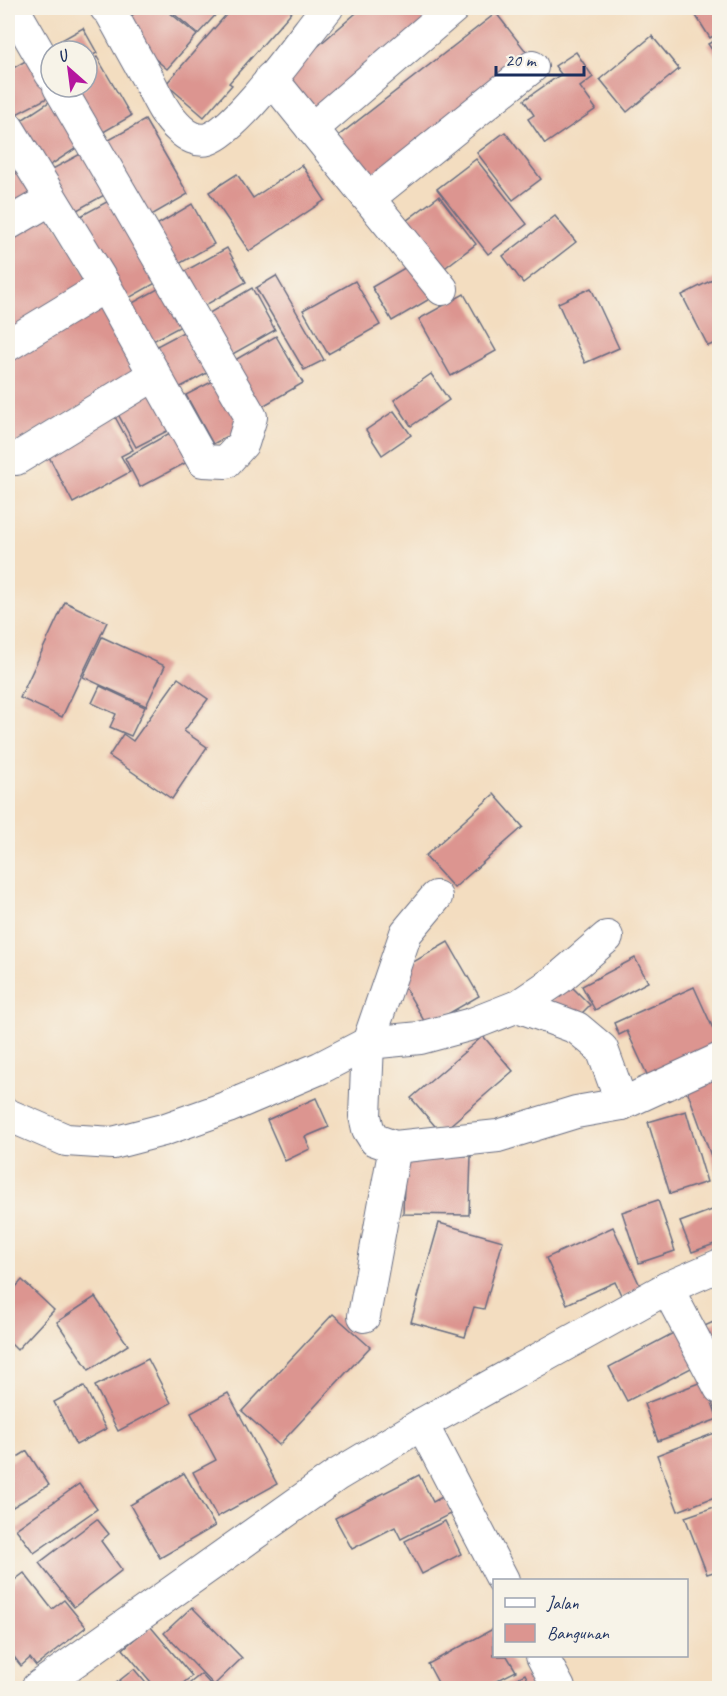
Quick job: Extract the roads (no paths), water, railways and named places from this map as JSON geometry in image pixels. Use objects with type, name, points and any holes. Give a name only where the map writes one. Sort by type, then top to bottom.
[{"type":"street","points":[[12,8],[39,54]]},
{"type":"street","points":[[110,9],[166,113],[180,130],[201,140],[209,139],[230,125],[327,8]]},
{"type":"street","points":[[312,129],[453,8]]},
{"type":"street","points":[[369,198],[532,67]]},
{"type":"street","points":[[271,78],[442,289]]},
{"type":"street","points":[[8,128],[105,286],[203,461],[226,462],[243,443],[251,417],[66,99]]},
{"type":"street","points":[[8,225],[51,199]]},
{"type":"street","points":[[8,345],[105,286]]},
{"type":"street","points":[[16,459],[154,375]]},
{"type":"street","points":[[436,897],[406,933],[368,1043],[365,1116],[368,1129],[375,1140],[395,1147],[498,1136],[576,1113],[622,1104],[720,1059]]},
{"type":"street","points":[[8,1115],[66,1140],[113,1143],[163,1130],[228,1107],[320,1068],[368,1043],[420,1038],[472,1024],[518,1006],[558,978],[607,937]]},
{"type":"street","points":[[518,1006],[578,1028],[602,1049],[622,1104]]},
{"type":"street","points":[[364,1316],[395,1147]]},
{"type":"street","points":[[37,1689],[337,1475],[667,1288],[720,1264]]},
{"type":"street","points":[[667,1288],[720,1388]]},
{"type":"street","points":[[422,1425],[502,1579]]},
{"type":"street","points":[[543,1657],[559,1689]]}]
